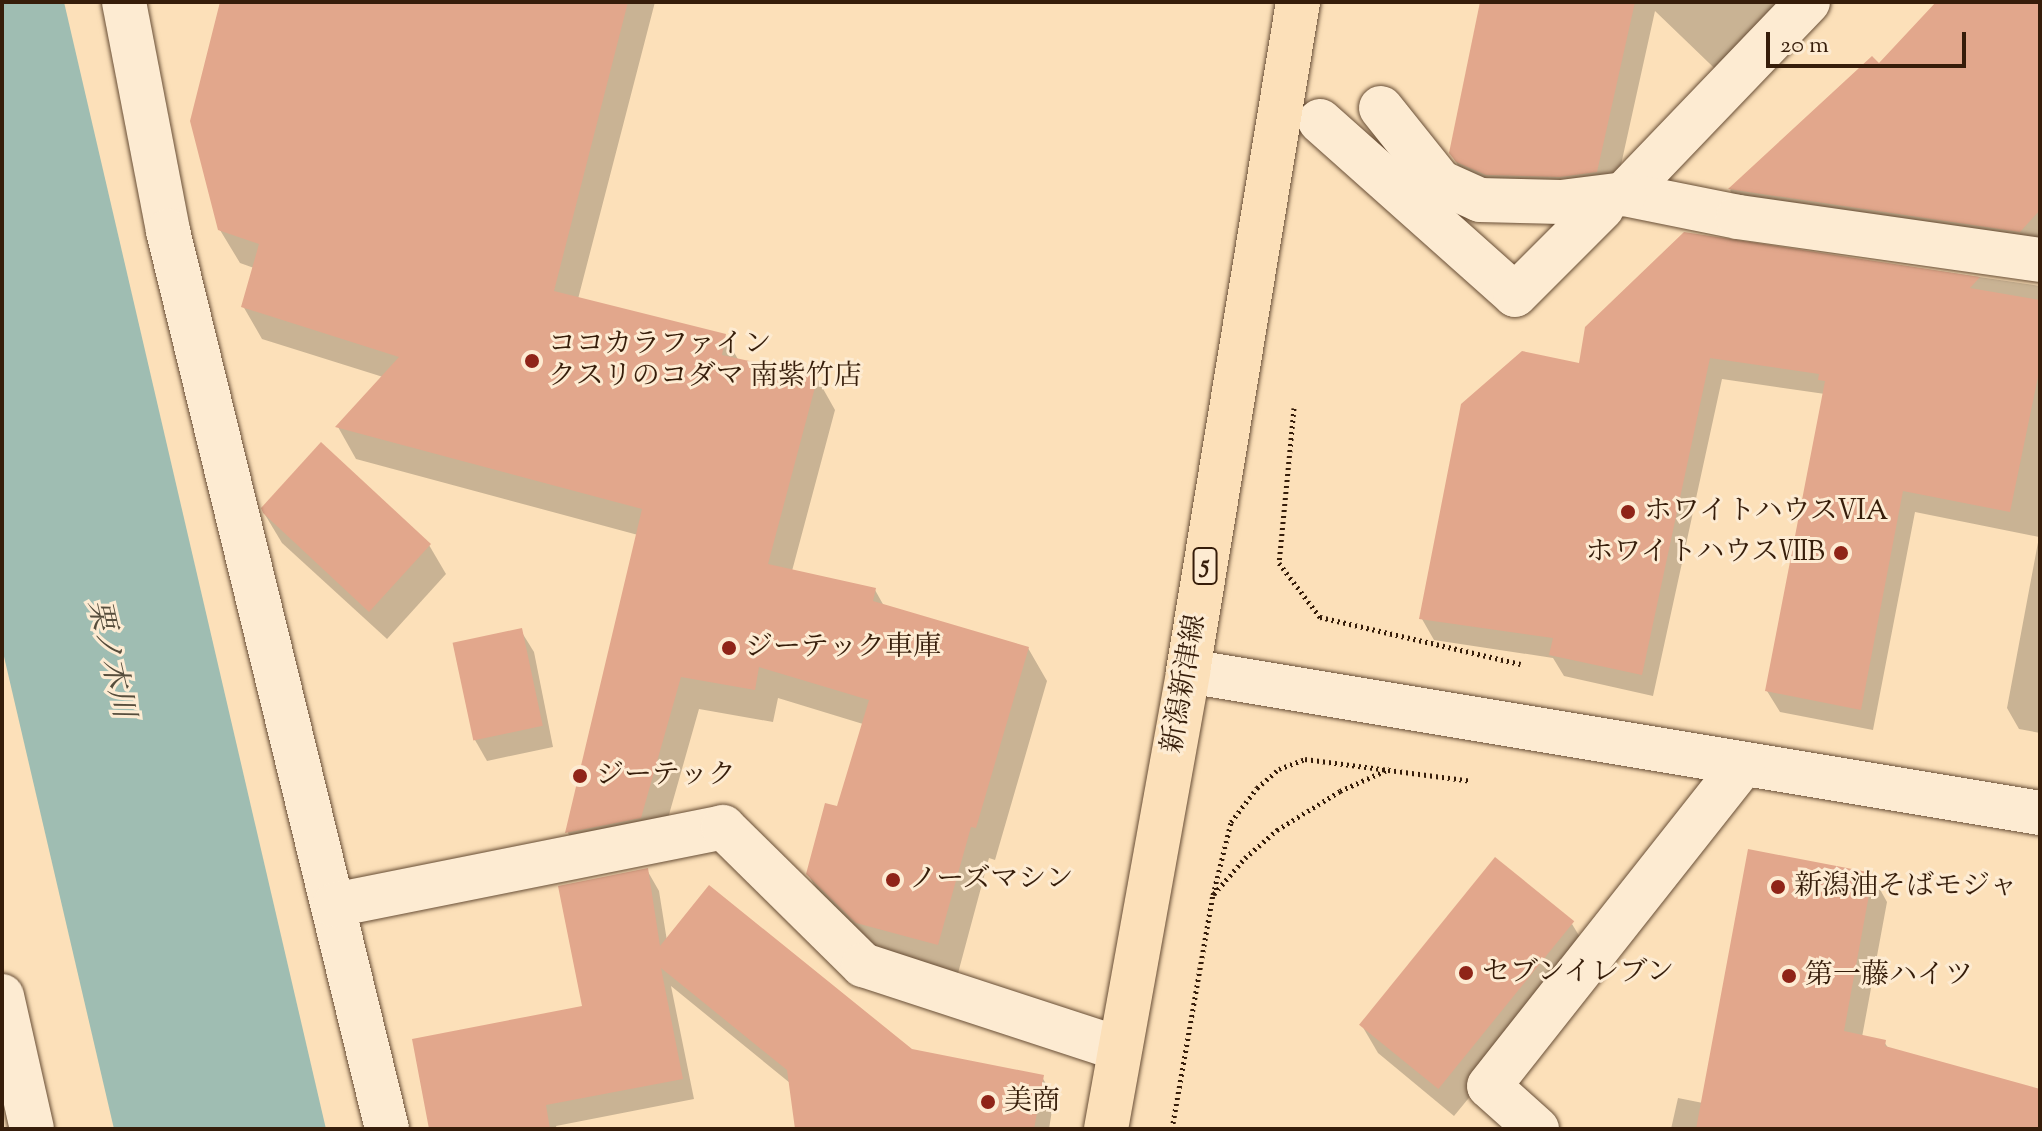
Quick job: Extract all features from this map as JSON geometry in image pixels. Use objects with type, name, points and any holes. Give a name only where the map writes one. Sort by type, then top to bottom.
[{"type":"main road","name":"新潟新津線","points":[[1106,1129],[1188,671],[1298,2]]},
{"type":"street","points":[[124,2],[168,231],[387,1129]]},
{"type":"street","points":[[1320,121],[1515,295],[1613,201],[1808,2]]},
{"type":"street","points":[[1381,108],[1440,182],[1480,200],[1613,201],[2040,260]]},
{"type":"street","points":[[1188,671],[2040,813]]},
{"type":"street","points":[[1537,1129],[1489,1086],[1743,764]]},
{"type":"street","points":[[334,905],[723,827],[863,965],[1120,1049]]},
{"type":"street","points":[[2,996],[32,1129]]},
{"type":"path","points":[[1172,1129],[1213,895],[1231,822],[1257,788],[1279,769],[1305,759],[1473,781]]},
{"type":"path","points":[[1213,895],[1245,858],[1277,830],[1340,791],[1390,769]]},
{"type":"water","name":"栗ノ木川","points":[[2,2],[64,2],[326,1129],[114,1129],[2,648]]},
{"type":"building","points":[[220,2],[628,2],[554,291],[726,334],[722,355],[818,376],[768,564],[876,588],[873,601],[1029,647],[976,828],[971,827],[938,945],[856,923],[806,874],[825,803],[837,806],[869,700],[759,667],[755,690],[681,677],[641,818],[565,833],[642,509],[335,427],[399,357],[241,307],[259,244],[218,230],[190,121]]},
{"type":"building","points":[[1480,2],[1635,2],[1597,172],[1560,177],[1486,175],[1456,162],[1449,153]]},
{"type":"building","points":[[1936,2],[2040,2],[2040,210],[2020,232],[1728,189],[1872,56],[1879,63]]},
{"type":"building","points":[[1684,232],[1980,277],[1970,288],[2040,300],[2040,367],[2010,512],[1903,491],[1861,710],[1765,691],[1825,381],[1818,380],[1819,374],[1710,358],[1642,675],[1549,655],[1553,638],[1419,619],[1461,404],[1522,351],[1579,363],[1585,327]]},
{"type":"building","points":[[321,442],[431,544],[369,612],[261,508]]},
{"type":"building","points":[[522,628],[543,726],[473,741],[453,643]]},
{"type":"building","name":"第一藤ハイツ","points":[[1748,849],[1873,873],[1844,1031],[1886,1040],[1885,1046],[2040,1089],[2040,1129],[1696,1129]]},
{"type":"building","name":"セブンイレブン","points":[[1495,857],[1574,921],[1438,1089],[1359,1025]]},
{"type":"building","points":[[648,868],[660,946],[709,885],[912,1049],[1044,1075],[1034,1129],[795,1129],[787,1070],[661,968],[683,1079],[546,1105],[550,1129],[429,1129],[412,1039],[582,1006],[558,886]]},
{"type":"place","name":"ココカラファイン クスリのコダマ 南紫竹店","points":[[532,361]]},
{"type":"place","name":"ホワイトハウスⅥA","points":[[1628,512]]},
{"type":"place","name":"ホワイトハウスⅦB","points":[[1841,553]]},
{"type":"place","name":"ジーテック車庫","points":[[729,648]]},
{"type":"place","name":"ジーテック","points":[[580,776]]},
{"type":"place","name":"ノーズマシン","points":[[893,880]]},
{"type":"place","name":"新潟油そばモジャ","points":[[1778,887]]},
{"type":"place","name":"セブンイレブン","points":[[1466,973]]},
{"type":"place","name":"第一藤ハイツ","points":[[1789,976]]},
{"type":"place","name":"美商","points":[[988,1102]]}]
